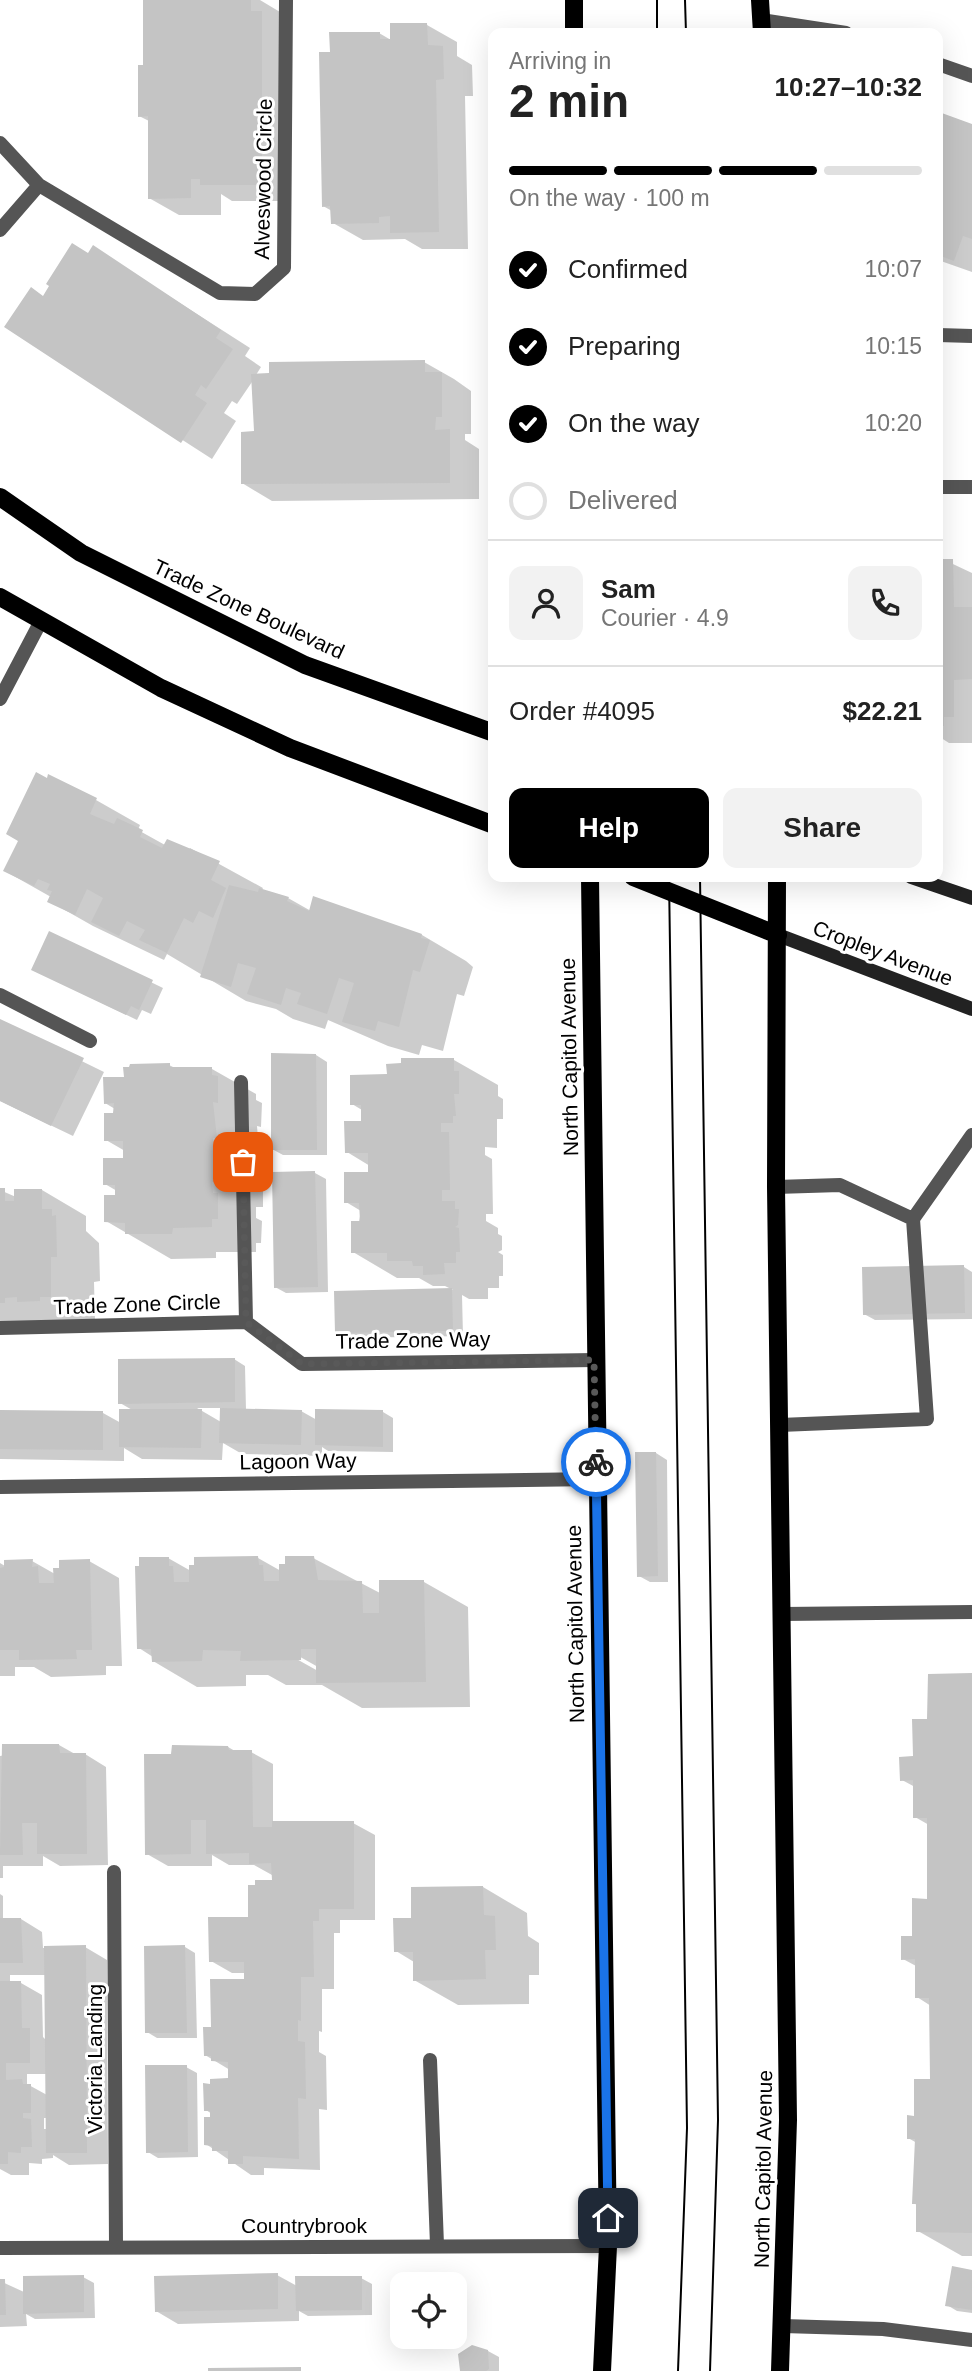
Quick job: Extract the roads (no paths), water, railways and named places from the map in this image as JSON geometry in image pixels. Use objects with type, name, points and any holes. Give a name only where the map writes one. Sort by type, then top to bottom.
[{"type":"main road","points":[[574,0],[575,28]]},
{"type":"main road","points":[[760,0],[761,27]]},
{"type":"main road","name":"Trade Zone Boulevard","points":[[0,497],[80,553],[305,664],[488,731]]},
{"type":"main road","points":[[0,597],[161,688],[278,743],[488,823]]},
{"type":"main road","name":"North Capitol Avenue","points":[[590,882],[594,1360],[608,2246],[602,2371]]},
{"type":"main road","points":[[646,882],[778,935]]},
{"type":"main road","name":"North Capitol Avenue","points":[[778,882],[776,1187],[788,2120],[780,2371]]},
{"type":"main road","points":[[926,882],[972,898]]},
{"type":"main road","name":"Cropley Avenue","points":[[778,935],[972,1009]]},
{"type":"street","name":"Alveswood Circle","points":[[0,143],[39,185],[220,293],[256,294],[284,268],[286,0]]},
{"type":"street","points":[[943,66],[972,76]]},
{"type":"street","points":[[0,230],[39,185]]},
{"type":"street","points":[[943,335],[972,336]]},
{"type":"street","points":[[943,487],[972,486]]},
{"type":"street","points":[[0,699],[41,621]]},
{"type":"street","points":[[0,995],[90,1041]]},
{"type":"street","name":"Trade Zone Circle","points":[[0,1328],[246,1322],[241,1082]]},
{"type":"street","points":[[780,1425],[927,1419],[913,1219],[972,1135]]},
{"type":"street","points":[[776,1187],[840,1185],[913,1219]]},
{"type":"street","name":"Trade Zone Way","points":[[246,1322],[302,1364],[594,1360]]},
{"type":"street","name":"Lagoon Way","points":[[0,1487],[596,1479]]},
{"type":"street","points":[[783,1614],[972,1612]]},
{"type":"street","name":"Victoria Landing","points":[[114,1872],[116,2246]]},
{"type":"street","points":[[430,2060],[438,2245]]},
{"type":"street","name":"Countrybrook","points":[[0,2248],[608,2246]]},
{"type":"street","points":[[783,2326],[883,2329],[972,2340]]},
{"type":"tram line","points":[[657,0],[657,28]]},
{"type":"tram line","points":[[685,0],[686,28]]},
{"type":"tram line","points":[[669,882],[687,2128],[678,2371]]},
{"type":"tram line","points":[[700,882],[718,2120],[710,2371]]}]
